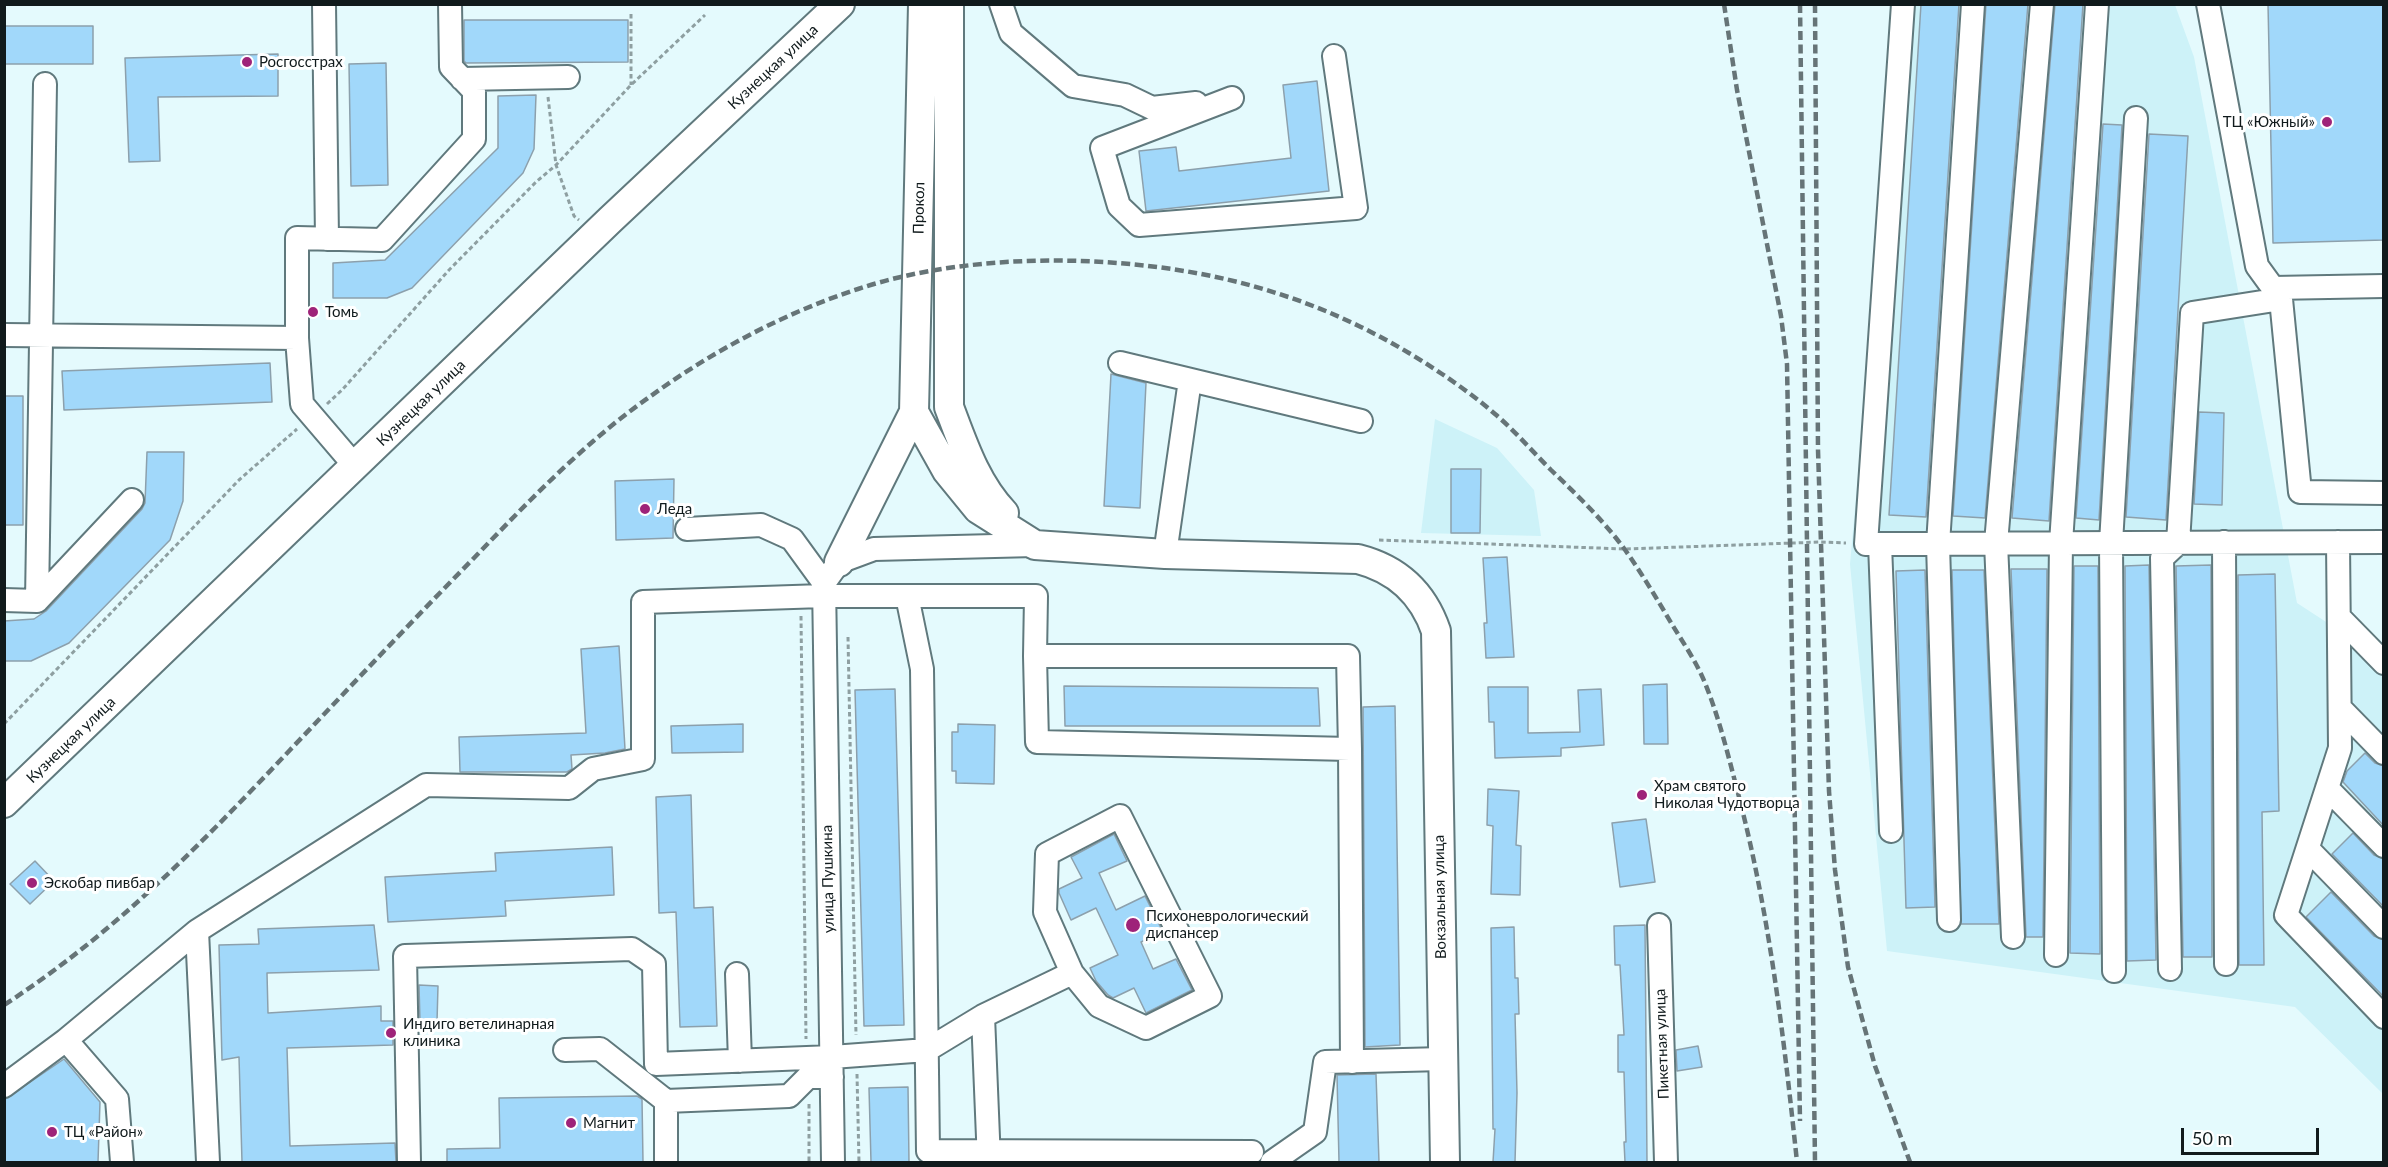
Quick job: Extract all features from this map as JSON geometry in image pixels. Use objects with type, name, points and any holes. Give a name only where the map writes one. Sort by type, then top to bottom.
[{"type":"main road","name":"Кузнецкая улица","points":[[4,803],[840,4]]},
{"type":"main road","name":"Прокол","points":[[914,412],[923,4]]},
{"type":"main road","points":[[949,4],[949,407],[967,457],[994,502],[1035,545]]},
{"type":"main road","points":[[914,412],[947,471],[978,509],[1035,545],[1165,554]]},
{"type":"main road","points":[[821,584],[914,412]]},
{"type":"main road","name":"Вокзальная улица","points":[[1165,554],[1358,559],[1387,569],[1404,581],[1419,596],[1431,615],[1436,631],[1445,1162]]},
{"type":"street","points":[[324,4],[327,238]]},
{"type":"street","points":[[355,466],[302,404],[297,338],[297,238],[382,240],[474,140],[474,91],[451,67],[450,4]]},
{"type":"street","points":[[1001,4],[1011,33],[1073,86],[1125,95],[1152,108],[1232,98],[1102,147],[1119,206],[1139,225],[1356,208],[1334,56]]},
{"type":"street","points":[[1891,831],[1873,544],[1903,4]]},
{"type":"street","points":[[1949,920],[1938,544],[1973,4]]},
{"type":"street","points":[[2013,937],[1996,543],[2042,4]]},
{"type":"street","points":[[2056,955],[2061,543],[2097,4]]},
{"type":"street","points":[[2208,4],[2257,266],[2277,293],[2300,492],[2384,493]]},
{"type":"street","points":[[462,79],[568,77]]},
{"type":"street","points":[[37,601],[45,84]]},
{"type":"street","points":[[2114,971],[2111,543],[2136,117]]},
{"type":"street","points":[[2170,969],[2162,558],[2178,543],[2192,313],[2277,293],[2384,286]]},
{"type":"street","points":[[4,335],[297,338]]},
{"type":"street","points":[[1120,363],[1361,421]]},
{"type":"street","points":[[1165,554],[1190,380]]},
{"type":"street","points":[[4,600],[37,601],[132,500]]},
{"type":"street","points":[[687,529],[761,525],[792,539],[821,584]]},
{"type":"street","points":[[2338,542],[2340,748],[2286,915],[2384,1017]]},
{"type":"street","points":[[1873,544],[2384,542]]},
{"type":"street","points":[[2224,543],[2226,964]]},
{"type":"street","points":[[821,584],[874,549],[1035,545]]},
{"type":"street","points":[[4,1086],[66,1040],[197,931],[426,785],[569,788],[593,769],[644,759],[643,602],[821,584],[907,596],[1036,597],[1037,742],[1350,749]]},
{"type":"street","name":"улица Пушкина","points":[[821,584],[833,1162]]},
{"type":"street","points":[[907,596],[922,669],[928,1151],[988,1156],[1262,1157],[1315,1132],[1325,1062],[1443,1059]]},
{"type":"street","points":[[2339,617],[2384,663]]},
{"type":"street","points":[[1035,656],[1347,656],[1350,749],[1352,1062]]},
{"type":"street","points":[[2340,708],[2384,753]]},
{"type":"street","points":[[2327,788],[2384,846]]},
{"type":"street","points":[[1120,816],[1210,996],[1146,1028],[1099,1006],[1072,974],[1045,912],[1047,854],[1120,816]]},
{"type":"street","points":[[2308,849],[2384,927]]},
{"type":"street","name":"Пикетная улица","points":[[1659,925],[1666,1162]]},
{"type":"street","points":[[197,931],[208,1162]]},
{"type":"street","points":[[409,1162],[405,956],[632,949],[654,964],[656,1064],[740,1061],[807,1068],[832,1067],[857,1055],[927,1050],[983,1016],[1072,974]]},
{"type":"street","points":[[738,974],[740,1061]]},
{"type":"street","points":[[983,1016],[988,1156]]},
{"type":"street","points":[[66,1040],[117,1099],[122,1162]]},
{"type":"street","points":[[565,1050],[600,1049],[666,1101],[789,1096],[807,1068]]},
{"type":"street","points":[[666,1101],[666,1162]]},
{"type":"path","points":[[631,14],[631,85]]},
{"type":"path","points":[[4,724],[239,480],[342,390],[449,270],[536,182],[556,165],[631,85],[705,15]]},
{"type":"path","points":[[529,78],[548,94],[556,165],[574,216],[595,236]]},
{"type":"path","points":[[1376,540],[1625,549],[1821,542],[1873,544]]},
{"type":"path","points":[[809,1162],[807,1068],[821,584]]},
{"type":"path","points":[[848,637],[859,1162]]},
{"type":"shaded area","points":[[1900,5],[2175,5],[2194,57],[2297,603],[2383,659],[2383,1094],[2295,1007],[1887,951],[1850,564]]},
{"type":"shaded area","points":[[1435,419],[1497,448],[1534,490],[1541,536],[1421,533]]},
{"type":"building","points":[[1921,4],[1959,4],[1926,517],[1889,515]]},
{"type":"building","points":[[1986,4],[2028,4],[1985,518],[1953,516]]},
{"type":"building","points":[[2055,4],[2083,4],[2049,521],[2012,518]]},
{"type":"building","name":"ТЦ «Южный»","points":[[2268,4],[2384,4],[2384,240],[2273,243]]},
{"type":"building","points":[[464,20],[628,20],[628,62],[466,63],[464,61]]},
{"type":"building","points":[[4,26],[93,26],[93,64],[4,64]]},
{"type":"building","points":[[278,54],[278,96],[158,97],[160,161],[129,162],[125,58]]},
{"type":"building","points":[[386,63],[388,185],[351,186],[349,64]]},
{"type":"building","points":[[1317,81],[1329,191],[1146,211],[1139,151],[1176,147],[1179,171],[1291,158],[1283,85]]},
{"type":"building","points":[[536,95],[534,149],[523,173],[412,288],[387,298],[333,298],[333,263],[385,260],[498,148],[498,96]]},
{"type":"building","points":[[2103,124],[2122,125],[2099,520],[2076,518]]},
{"type":"building","points":[[2149,134],[2188,136],[2166,520],[2126,517]]},
{"type":"building","points":[[270,363],[272,402],[64,410],[62,371]]},
{"type":"building","points":[[1111,374],[1146,383],[1140,508],[1104,506]]},
{"type":"building","points":[[4,396],[23,396],[23,525],[4,525]]},
{"type":"building","points":[[2199,412],[2224,413],[2222,505],[2194,504]]},
{"type":"building","points":[[147,452],[184,452],[183,501],[170,540],[69,643],[31,661],[4,661],[4,621],[34,619],[46,611],[142,509],[145,503]]},
{"type":"building","points":[[1451,469],[1481,469],[1480,533],[1451,533]]},
{"type":"building","name":"Леда","points":[[674,479],[673,538],[616,540],[615,481]]},
{"type":"building","points":[[1507,557],[1514,657],[1486,658],[1484,623],[1487,623],[1483,558]]},
{"type":"building","points":[[2149,565],[2156,960],[2127,961],[2125,566]]},
{"type":"building","points":[[2211,565],[2212,957],[2183,957],[2176,566]]},
{"type":"building","points":[[2074,566],[2098,566],[2100,954],[2070,953]]},
{"type":"building","points":[[2011,569],[2047,569],[2043,937],[2026,937]]},
{"type":"building","points":[[1925,570],[1935,907],[1906,908],[1896,571]]},
{"type":"building","points":[[1952,570],[1984,570],[1999,924],[1961,924]]},
{"type":"building","points":[[2275,574],[2279,811],[2262,812],[2264,965],[2239,965],[2238,575]]},
{"type":"building","points":[[619,646],[625,749],[571,755],[572,769],[567,772],[460,772],[459,737],[586,733],[581,649]]},
{"type":"building","points":[[1667,684],[1668,744],[1644,744],[1643,685]]},
{"type":"building","points":[[1064,686],[1318,688],[1320,726],[1065,726]]},
{"type":"building","points":[[1488,687],[1528,687],[1528,733],[1580,732],[1578,690],[1601,689],[1604,745],[1561,748],[1561,756],[1495,758],[1494,722],[1489,722]]},
{"type":"building","points":[[895,689],[904,1025],[864,1026],[855,690]]},
{"type":"building","points":[[1395,706],[1400,1045],[1365,1047],[1363,707]]},
{"type":"building","points":[[743,724],[743,752],[672,753],[671,726]]},
{"type":"building","points":[[958,724],[995,725],[994,784],[956,783],[956,771],[952,771],[952,732],[958,732]]},
{"type":"building","points":[[2365,753],[2375,763],[2384,766],[2384,826],[2343,782],[2347,771]]},
{"type":"building","points":[[1488,789],[1519,791],[1516,845],[1521,846],[1520,895],[1491,894],[1493,826],[1487,825]]},
{"type":"building","points":[[691,795],[694,908],[713,907],[717,1026],[680,1027],[676,912],[659,913],[656,797]]},
{"type":"building","points":[[1646,819],[1655,882],[1620,887],[1612,823]]},
{"type":"building","points":[[2353,833],[2374,855],[2384,859],[2384,907],[2332,854]]},
{"type":"building","name":"Психоневрологический диспансер","points":[[1114,834],[1127,861],[1099,873],[1116,910],[1145,896],[1163,932],[1141,942],[1153,969],[1176,959],[1192,990],[1146,1013],[1134,988],[1113,998],[1096,981],[1090,968],[1118,955],[1096,908],[1071,920],[1059,893],[1059,889],[1082,878],[1071,857]]},
{"type":"building","points":[[612,847],[614,895],[505,901],[506,916],[388,922],[385,877],[496,871],[495,853]]},
{"type":"building","name":"Эскобар пивбар","points":[[35,861],[54,881],[30,904],[10,884]]},
{"type":"building","points":[[2331,892],[2374,936],[2384,940],[2384,997],[2306,917]]},
{"type":"building","points":[[374,925],[379,970],[267,973],[268,1013],[381,1006],[381,1021],[393,1021],[393,1045],[287,1048],[290,1146],[395,1143],[396,1162],[242,1162],[239,1057],[222,1060],[219,945],[259,944],[258,929]]},
{"type":"building","points":[[1645,925],[1647,1162],[1625,1162],[1624,1072],[1618,1072],[1618,1035],[1624,1035],[1620,965],[1615,965],[1614,926]]},
{"type":"building","points":[[1514,927],[1515,978],[1518,978],[1519,1014],[1515,1014],[1517,1093],[1515,1162],[1493,1162],[1495,1129],[1493,1129],[1491,928]]},
{"type":"building","points":[[419,985],[438,986],[437,1022],[420,1022]]},
{"type":"building","points":[[1698,1046],[1702,1067],[1677,1071],[1676,1050]]},
{"type":"building","name":"ТЦ «Район»","points":[[64,1059],[100,1102],[98,1162],[4,1162],[4,1100]]},
{"type":"building","points":[[1376,1074],[1379,1162],[1339,1162],[1337,1075]]},
{"type":"building","points":[[908,1087],[909,1162],[871,1162],[869,1088]]},
{"type":"building","name":"Магнит","points":[[637,1096],[642,1099],[643,1162],[447,1162],[447,1149],[500,1148],[499,1098]]},
{"type":"railway","points":[[1724,4],[1737,90],[1781,316],[1787,364],[1800,1121]]},
{"type":"railway","points":[[1800,4],[1815,1162]]},
{"type":"railway","points":[[1815,4],[1818,450],[1829,791],[1835,870],[1848,967],[1875,1066],[1910,1162]]},
{"type":"railway","points":[[4,1005],[83,948],[155,886],[223,820],[535,495],[601,435],[672,381],[749,335],[776,322],[858,289],[906,276],[958,267],[1012,262],[1122,263],[1228,280],[1298,300],[1362,328],[1423,361],[1456,383],[1516,434],[1588,507],[1623,547],[1698,668],[1724,740],[1750,842],[1768,933],[1797,1162]]},
{"type":"place","name":"Росгосстрах","points":[[247,62]]},
{"type":"place","name":"ТЦ «Южный»","points":[[2327,122]]},
{"type":"place","name":"Томь","points":[[313,312]]},
{"type":"place","name":"Леда","points":[[645,509]]},
{"type":"place","name":"Храм святого Николая Чудотворца","points":[[1642,795]]},
{"type":"place","name":"Эскобар пивбар","points":[[32,883]]},
{"type":"place","name":"Психоневрологический диспансер","points":[[1133,925]]},
{"type":"place","name":"Индиго ветелинарная клиника","points":[[391,1033]]},
{"type":"place","name":"Магнит","points":[[571,1123]]},
{"type":"place","name":"ТЦ «Район»","points":[[52,1132]]}]
